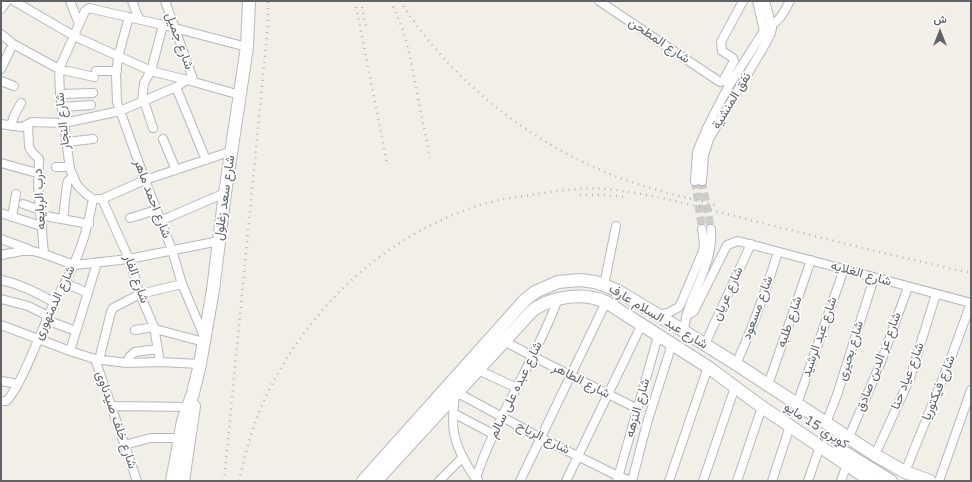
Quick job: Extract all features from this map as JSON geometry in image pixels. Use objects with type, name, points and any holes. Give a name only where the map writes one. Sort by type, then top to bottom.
[{"type":"main road","name":"شارع سعد زغلول","points":[[183,481],[191,406],[213,290],[225,193],[247,48],[249,1]]},
{"type":"main road","name":"شارع عبد السلام عارف","points":[[363,481],[439,395],[456,394],[530,295],[546,286],[564,281],[580,280],[599,284],[618,291],[705,344],[768,385],[820,446],[871,481]]},
{"type":"main road","points":[[562,298],[568,292],[569,288],[564,281]]},
{"type":"main road","points":[[589,297],[588,287],[592,282],[599,284]]},
{"type":"main road","name":"شارع عبد السلام عارف","points":[[376,481],[536,307],[562,298],[580,296],[596,298],[606,302],[708,366],[762,407],[826,423],[906,476],[930,481]]},
{"type":"main road","name":"كوبري 15 مايو","points":[[736,364],[735,371],[738,375],[860,462],[891,481]]},
{"type":"main road","points":[[439,395],[445,397],[447,401],[456,394]]},
{"type":"main road","name":"شارع سعد زغلول","points":[[172,481],[180,438],[191,406]]},
{"type":"main road","name":"كوبري 15 مايو","points":[[792,414],[882,468],[906,476]]},
{"type":"street","points":[[1,8],[7,1]]},
{"type":"street","points":[[14,1],[74,36],[151,71],[240,95]]},
{"type":"street","points":[[70,1],[78,24]]},
{"type":"street","points":[[132,1],[139,19]]},
{"type":"street","name":"شارع جميل","points":[[165,1],[191,81]]},
{"type":"street","name":"شارع المطحن","points":[[599,1],[719,81],[723,81],[734,63],[732,58],[725,54],[721,46],[721,42],[740,2]]},
{"type":"street","points":[[757,1],[768,26]]},
{"type":"street","points":[[765,1],[768,26]]},
{"type":"street","points":[[768,26],[780,18],[790,1]]},
{"type":"street","name":"شارع النجار","points":[[93,199],[77,185],[69,167],[60,94],[59,69],[78,24],[85,11],[89,8],[129,17]]},
{"type":"street","points":[[129,17],[247,48]]},
{"type":"street","name":"شارع احمد ماهر","points":[[129,17],[118,57],[116,94],[120,111],[172,250],[182,284],[204,340]]},
{"type":"street","points":[[153,128],[143,101],[144,83],[151,71],[164,25]]},
{"type":"street","name":"نفق المنشية","points":[[698,181],[709,139],[766,43],[771,33],[768,26]]},
{"type":"street","points":[[1,34],[13,44],[59,69],[95,74],[117,71]]},
{"type":"street","points":[[1,69],[13,44]]},
{"type":"street","points":[[1,81],[14,86]]},
{"type":"street","points":[[1,124],[22,127],[32,122],[64,123],[120,111],[191,81]]},
{"type":"street","points":[[176,88],[206,160]]},
{"type":"street","points":[[60,94],[92,93]]},
{"type":"street","points":[[12,126],[14,116],[21,103]]},
{"type":"street","points":[[62,107],[92,105]]},
{"type":"street","name":"درب الربايعه","points":[[28,125],[29,147],[39,158],[37,173],[44,254]]},
{"type":"street","points":[[66,142],[93,139]]},
{"type":"street","points":[[164,139],[176,170]]},
{"type":"street","points":[[93,199],[102,199],[145,180],[232,151]]},
{"type":"street","points":[[1,163],[37,173]]},
{"type":"street","points":[[56,167],[69,167]]},
{"type":"street","points":[[63,219],[67,184],[72,176]]},
{"type":"street","points":[[160,221],[225,193]]},
{"type":"street","points":[[12,217],[16,194]]},
{"type":"street","name":"شارع الدمنهورى","points":[[3,401],[9,399],[18,384],[47,318],[74,265],[89,224],[93,199]]},
{"type":"street","name":"شارع الفار","points":[[102,199],[129,259],[140,294],[154,328],[160,362]]},
{"type":"street","points":[[24,204],[40,213],[89,224]]},
{"type":"street","points":[[130,218],[156,210]]},
{"type":"street","points":[[1,213],[41,226]]},
{"type":"street","points":[[599,284],[616,226]]},
{"type":"street","points":[[658,315],[674,311],[679,307],[703,251],[707,229],[711,247],[709,258],[686,316],[684,331]]},
{"type":"street","points":[[1,239],[74,265],[129,259],[219,241]]},
{"type":"street","name":"شارع الغلايه","points":[[686,316],[694,311],[727,245],[738,241],[971,303]]},
{"type":"street","name":"شارع عريان","points":[[705,344],[750,244]]},
{"type":"street","points":[[1,255],[22,251],[33,251]]},
{"type":"street","name":"شارع مسعود","points":[[736,364],[763,299],[778,252]]},
{"type":"street","name":"شارع طلبه","points":[[768,385],[811,260]]},
{"type":"street","points":[[70,351],[97,263]]},
{"type":"street","name":"شارع عبد الرشيد","points":[[772,481],[792,414],[844,269]]},
{"type":"street","name":"شارع بحيرى","points":[[826,423],[837,395],[874,278]]},
{"type":"street","points":[[1,280],[32,291],[55,303]]},
{"type":"street","points":[[65,283],[88,294]]},
{"type":"street","points":[[97,359],[112,310],[140,294],[182,284]]},
{"type":"street","name":"شارع عز الدين صادق","points":[[849,437],[881,362],[908,287]]},
{"type":"street","name":"شارع عياد حنا","points":[[875,456],[910,378],[936,294]]},
{"type":"street","name":"شارع عبده على سالم","points":[[476,480],[493,434],[503,417],[562,298]]},
{"type":"street","points":[[1,299],[28,306],[47,318],[76,330]]},
{"type":"street","points":[[520,481],[606,302]]},
{"type":"street","name":"شارع فيكتوريا","points":[[906,476],[971,303]]},
{"type":"street","points":[[567,481],[642,324]]},
{"type":"street","points":[[1,325],[70,351],[97,359],[127,363],[160,362],[200,364]]},
{"type":"street","points":[[135,330],[154,328],[204,340]]},
{"type":"street","name":"شارع النزهه","points":[[618,479],[658,336]]},
{"type":"street","name":"شارع الطاهر","points":[[504,341],[638,409]]},
{"type":"street","name":"شارع النزهه","points":[[631,481],[647,423],[672,344]]},
{"type":"street","points":[[127,363],[130,356],[135,352],[158,349]]},
{"type":"street","name":"شارع خلف صيدناوى","points":[[97,359],[111,406],[137,481]]},
{"type":"street","points":[[669,481],[708,366]]},
{"type":"street","points":[[478,370],[517,388]]},
{"type":"street","points":[[1,381],[18,384]]},
{"type":"street","points":[[703,481],[735,387]]},
{"type":"street","points":[[939,481],[971,390]]},
{"type":"street","points":[[456,394],[493,434]]},
{"type":"street","points":[[456,394],[455,442],[476,480]]},
{"type":"street","name":"شارع الرياح","points":[[456,394],[578,456],[618,479],[631,481]]},
{"type":"street","points":[[111,406],[191,406]]},
{"type":"street","points":[[737,481],[762,407]]},
{"type":"street","points":[[124,445],[151,438],[180,438]]},
{"type":"street","points":[[808,481],[820,446]]},
{"type":"street","points":[[439,481],[462,457]]},
{"type":"street","points":[[841,481],[847,464]]},
{"type":"tunnel","points":[[695,181],[702,229]]},
{"type":"tunnel","points":[[702,181],[711,229]]},
{"type":"railway","points":[[224,481],[268,24],[268,1]]},
{"type":"railway","points":[[355,1],[387,163]]},
{"type":"railway","points":[[361,1],[366,27]]},
{"type":"railway","points":[[391,1],[404,33],[410,57],[430,158]]},
{"type":"railway","points":[[400,1],[442,56],[466,81],[492,104],[520,125],[579,160],[610,174],[649,188],[715,205]]},
{"type":"railway","points":[[239,481],[255,425],[268,392],[284,363],[303,335],[324,309],[346,285],[398,244],[427,227],[458,213],[494,201],[568,190],[606,189],[625,191],[681,202],[862,248],[971,273]]},
{"type":"railway","points":[[580,195],[624,197]]}]
